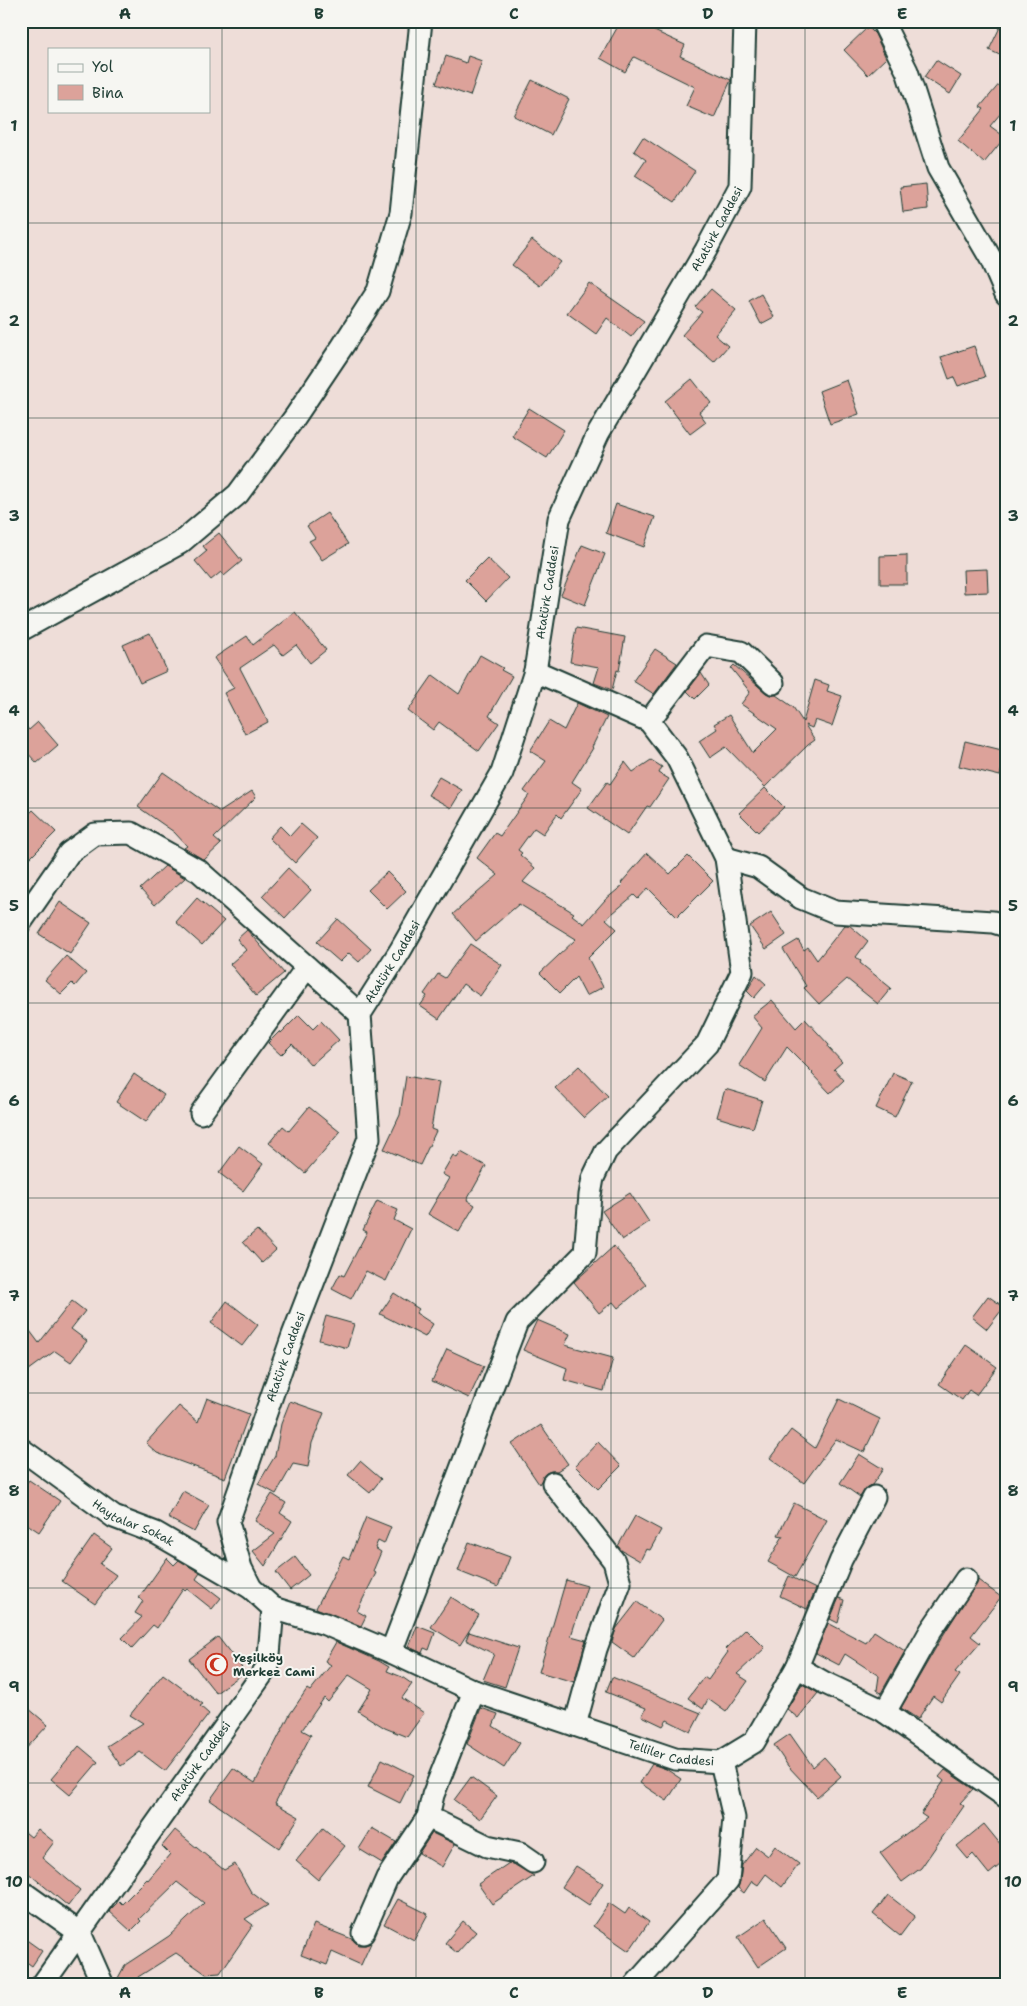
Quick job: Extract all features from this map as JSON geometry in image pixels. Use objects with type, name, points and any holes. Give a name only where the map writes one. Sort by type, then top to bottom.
[{"type":"street","points":[[21,630],[180,543],[238,494],[342,348],[378,291],[401,213],[421,21]]},
{"type":"street","name":"Atatürk Caddesi","points":[[42,1985],[268,1666],[273,1608],[251,1588],[241,1568],[228,1522],[293,1336],[369,1138],[360,1014],[400,951],[502,773],[535,671],[558,519],[598,434],[706,250],[740,186],[745,21]]},
{"type":"street","points":[[882,21],[907,71],[938,168],[992,259],[1006,294]]},
{"type":"street","points":[[648,721],[706,646],[741,652],[773,683]]},
{"type":"street","points":[[391,1652],[518,1322],[585,1253],[593,1178],[606,1151],[707,1044],[742,972],[726,858],[677,758],[648,721],[535,671]]},
{"type":"street","points":[[21,922],[69,853],[95,834],[131,833],[199,871],[360,1014]]},
{"type":"street","points":[[726,858],[758,867],[801,898],[835,912],[993,922],[1006,926]]},
{"type":"street","points":[[201,1113],[306,967]]},
{"type":"street","name":"Haytalar Sokak","points":[[21,1449],[114,1517],[156,1533],[251,1588]]},
{"type":"street","points":[[553,1483],[614,1561],[620,1582],[596,1649],[575,1725]]},
{"type":"street","name":"Telliler Caddesi","points":[[273,1608],[325,1624],[391,1652],[474,1691],[675,1759],[721,1762],[754,1742],[797,1666],[841,1560],[874,1497]]},
{"type":"street","points":[[885,1712],[931,1630],[966,1579]]},
{"type":"street","points":[[797,1666],[825,1683],[885,1712],[1006,1797]]},
{"type":"street","points":[[362,1933],[387,1878],[428,1817],[433,1795],[474,1691]]},
{"type":"street","points":[[635,1985],[728,1880],[734,1818],[721,1762]]},
{"type":"street","points":[[428,1817],[487,1846],[520,1853],[533,1862]]},
{"type":"street","points":[[21,1891],[80,1933],[103,1985]]},
{"type":"building","points":[[621,21],[641,21],[651,27],[650,29],[685,45],[680,56],[731,80],[714,118],[686,106],[695,87],[634,57],[625,72],[600,58]]},
{"type":"building","points":[[1003,21],[1006,21],[1006,58],[989,50]]},
{"type":"building","points":[[868,27],[875,34],[886,58],[868,75],[844,50]]},
{"type":"building","points":[[446,56],[466,63],[468,56],[482,61],[470,96],[436,84]]},
{"type":"building","points":[[936,60],[961,76],[950,94],[924,77]]},
{"type":"building","points":[[1006,76],[1006,107],[990,126],[1005,137],[984,163],[958,141],[984,109],[980,107]]},
{"type":"building","points":[[532,80],[569,99],[551,135],[514,116]]},
{"type":"building","points":[[643,137],[695,171],[675,202],[635,176],[646,160],[634,151]]},
{"type":"building","points":[[926,184],[928,209],[903,212],[900,187]]},
{"type":"building","points":[[532,240],[560,262],[540,286],[512,265]]},
{"type":"building","points":[[589,283],[644,321],[631,337],[607,318],[596,334],[567,313]]},
{"type":"building","points":[[711,289],[736,310],[715,335],[728,346],[714,362],[682,335],[702,312],[695,307]]},
{"type":"building","points":[[761,294],[774,317],[761,324],[749,301]]},
{"type":"building","points":[[974,346],[985,377],[958,386],[954,377],[949,379],[941,357]]},
{"type":"building","points":[[692,379],[711,403],[699,412],[706,422],[690,434],[665,401]]},
{"type":"building","points":[[847,380],[859,414],[830,424],[819,391]]},
{"type":"building","points":[[529,408],[564,430],[547,458],[512,436]]},
{"type":"building","points":[[616,504],[655,517],[644,547],[606,533]]},
{"type":"building","points":[[327,513],[348,544],[322,560],[309,541],[315,538],[307,526]]},
{"type":"building","points":[[219,533],[242,561],[224,576],[221,572],[211,580],[195,561],[207,551],[203,546]]},
{"type":"building","points":[[582,545],[605,554],[585,605],[561,595]]},
{"type":"building","points":[[907,555],[907,584],[880,584],[880,556]]},
{"type":"building","points":[[487,558],[508,578],[486,601],[465,580]]},
{"type":"building","points":[[987,569],[988,592],[964,593],[963,570]]},
{"type":"building","points":[[295,612],[326,650],[310,663],[296,645],[283,655],[274,645],[240,668],[268,722],[245,734],[224,693],[234,688],[214,658],[247,636],[253,645]]},
{"type":"building","points":[[576,628],[625,637],[619,671],[617,670],[612,690],[594,683],[599,667],[570,662]]},
{"type":"building","points":[[150,633],[167,671],[140,683],[123,645]]},
{"type":"building","points":[[655,649],[677,663],[654,694],[633,681]]},
{"type":"building","points":[[480,655],[503,668],[501,670],[512,676],[489,716],[499,723],[479,751],[439,722],[433,730],[408,711],[433,675],[459,694]]},
{"type":"building","points":[[734,665],[765,692],[770,695],[776,695],[793,707],[803,722],[815,680],[829,685],[827,691],[842,696],[832,726],[815,720],[812,728],[805,725],[815,740],[765,787],[726,747],[710,758],[699,741],[717,729],[714,724],[729,715],[753,753],[777,729],[741,704],[750,692],[731,668]]},
{"type":"building","points":[[701,673],[709,685],[695,699],[687,691]]},
{"type":"building","points":[[577,703],[607,717],[593,748],[572,782],[582,789],[561,818],[557,814],[543,834],[534,828],[518,850],[522,853],[520,855],[535,868],[523,882],[574,913],[572,915],[584,924],[605,900],[623,885],[621,883],[647,853],[670,874],[688,856],[713,881],[677,917],[648,888],[638,899],[634,895],[606,919],[617,929],[588,958],[603,987],[586,996],[576,977],[560,993],[540,973],[576,939],[519,904],[476,941],[453,914],[498,875],[477,858],[495,833],[500,836],[529,795],[524,791],[546,761],[530,751],[549,721],[564,730]]},
{"type":"building","points":[[21,721],[29,730],[38,722],[58,745],[37,763],[21,746]]},
{"type":"building","points":[[965,741],[1006,751],[1000,776],[959,766]]},
{"type":"building","points":[[651,760],[662,767],[659,773],[669,779],[650,807],[647,806],[627,835],[588,808],[607,782],[610,784],[625,762],[633,772]]},
{"type":"building","points":[[163,772],[220,812],[252,791],[256,797],[214,838],[221,844],[204,860],[184,848],[187,846],[174,832],[138,807]]},
{"type":"building","points":[[439,777],[462,790],[451,808],[428,795]]},
{"type":"building","points":[[765,788],[784,807],[758,832],[739,813]]},
{"type":"building","points":[[33,810],[56,832],[21,867],[21,822]]},
{"type":"building","points":[[301,824],[317,838],[295,863],[269,838],[280,826],[290,836]]},
{"type":"building","points":[[165,866],[185,878],[155,905],[140,889]]},
{"type":"building","points":[[288,868],[311,890],[285,918],[262,896]]},
{"type":"building","points":[[387,872],[406,891],[387,909],[368,890]]},
{"type":"building","points":[[197,898],[224,921],[202,945],[176,922]]},
{"type":"building","points":[[60,902],[91,923],[70,954],[39,934]]},
{"type":"building","points":[[771,912],[786,935],[766,949],[750,926]]},
{"type":"building","points":[[338,919],[371,949],[359,962],[349,953],[340,962],[317,942]]},
{"type":"building","points":[[845,925],[849,925],[868,941],[856,957],[861,961],[860,963],[891,988],[878,1004],[847,979],[819,1004],[804,988],[806,986],[783,949],[798,940],[804,950],[808,947],[817,960]]},
{"type":"building","points":[[247,930],[284,973],[256,996],[230,964],[246,950],[237,939]]},
{"type":"building","points":[[470,944],[502,965],[480,996],[463,984],[439,1019],[420,1006],[427,996],[424,994],[438,974],[445,978]]},
{"type":"building","points":[[66,956],[86,973],[75,986],[72,983],[61,994],[45,980]]},
{"type":"building","points":[[756,975],[766,984],[754,998],[747,991]]},
{"type":"building","points":[[772,1000],[796,1028],[805,1019],[842,1062],[834,1069],[844,1080],[830,1093],[787,1047],[765,1082],[739,1065],[762,1028],[752,1016]]},
{"type":"building","points":[[299,1015],[313,1029],[321,1021],[339,1040],[311,1065],[292,1044],[281,1055],[268,1043]]},
{"type":"building","points":[[579,1066],[608,1096],[584,1118],[555,1088]]},
{"type":"building","points":[[893,1073],[912,1081],[895,1117],[876,1108]]},
{"type":"building","points":[[134,1074],[164,1095],[146,1122],[116,1102]]},
{"type":"building","points":[[406,1076],[439,1082],[431,1129],[436,1131],[420,1165],[384,1149],[400,1115]]},
{"type":"building","points":[[725,1089],[762,1100],[753,1128],[717,1117]]},
{"type":"building","points":[[309,1107],[340,1132],[305,1173],[269,1143],[283,1126],[289,1131]]},
{"type":"building","points":[[239,1146],[263,1164],[243,1191],[219,1173]]},
{"type":"building","points":[[461,1152],[486,1166],[467,1200],[475,1205],[459,1232],[428,1214],[449,1178],[442,1174],[453,1155],[457,1158]]},
{"type":"building","points":[[630,1193],[649,1222],[622,1240],[602,1211]]},
{"type":"building","points":[[377,1201],[398,1210],[394,1220],[411,1229],[386,1281],[366,1271],[351,1299],[332,1289],[340,1274],[344,1276],[367,1232],[363,1230]]},
{"type":"building","points":[[257,1230],[276,1250],[262,1263],[243,1242]]},
{"type":"building","points":[[614,1246],[646,1285],[618,1308],[613,1302],[599,1313],[574,1282]]},
{"type":"building","points":[[394,1293],[419,1309],[416,1313],[433,1324],[425,1337],[380,1314]]},
{"type":"building","points":[[988,1296],[1004,1307],[987,1329],[972,1317]]},
{"type":"building","points":[[72,1301],[85,1311],[71,1329],[87,1341],[71,1362],[55,1351],[21,1376],[21,1319],[39,1343]]},
{"type":"building","points":[[227,1301],[258,1325],[242,1346],[211,1323]]},
{"type":"building","points":[[326,1316],[354,1324],[347,1348],[319,1340]]},
{"type":"building","points":[[537,1320],[570,1334],[565,1345],[613,1358],[604,1391],[564,1380],[567,1368],[523,1350]]},
{"type":"building","points":[[966,1345],[997,1367],[976,1395],[969,1390],[962,1400],[939,1384]]},
{"type":"building","points":[[447,1349],[484,1366],[469,1398],[432,1381]]},
{"type":"building","points":[[207,1398],[249,1414],[225,1478],[157,1453],[146,1443],[179,1406],[198,1422]]},
{"type":"building","points":[[839,1399],[880,1419],[864,1452],[836,1439],[804,1483],[770,1458],[791,1430],[815,1448]]},
{"type":"building","points":[[290,1401],[324,1413],[312,1443],[308,1467],[293,1464],[276,1494],[258,1484],[275,1456],[281,1424]]},
{"type":"building","points":[[541,1425],[568,1464],[557,1471],[546,1473],[539,1484],[512,1444]]},
{"type":"building","points":[[598,1442],[621,1466],[598,1489],[575,1466]]},
{"type":"building","points":[[859,1454],[883,1469],[872,1485],[867,1487],[860,1497],[840,1483]]},
{"type":"building","points":[[360,1461],[381,1479],[370,1493],[348,1475]]},
{"type":"building","points":[[29,1480],[60,1501],[39,1532],[21,1520],[21,1490]]},
{"type":"building","points":[[183,1491],[209,1505],[194,1532],[168,1518]]},
{"type":"building","points":[[272,1494],[286,1503],[280,1513],[292,1521],[265,1566],[253,1551],[275,1534],[255,1521]]},
{"type":"building","points":[[794,1503],[827,1520],[795,1577],[768,1562],[783,1536],[778,1535]]},
{"type":"building","points":[[635,1516],[661,1530],[650,1550],[646,1549],[640,1561],[621,1550],[618,1546]]},
{"type":"building","points":[[366,1517],[391,1527],[384,1544],[378,1541],[375,1548],[381,1552],[373,1571],[376,1573],[357,1611],[366,1616],[361,1626],[316,1608],[343,1556],[349,1559]]},
{"type":"building","points":[[94,1535],[112,1548],[100,1564],[116,1575],[95,1604],[62,1581]]},
{"type":"building","points":[[469,1542],[510,1557],[498,1587],[458,1571]]},
{"type":"building","points":[[295,1557],[309,1575],[290,1590],[276,1572]]},
{"type":"building","points":[[167,1558],[174,1565],[179,1560],[200,1573],[196,1579],[221,1598],[212,1609],[187,1589],[185,1591],[183,1589],[157,1628],[153,1625],[132,1648],[122,1638],[142,1617],[135,1613],[143,1601],[139,1598]]},
{"type":"building","points":[[789,1576],[816,1589],[807,1609],[780,1596]]},
{"type":"building","points":[[566,1580],[587,1586],[571,1636],[586,1640],[574,1682],[539,1672]]},
{"type":"building","points":[[978,1580],[1001,1597],[971,1636],[980,1643],[955,1672],[960,1675],[941,1702],[933,1696],[918,1719],[901,1708]]},
{"type":"building","points":[[451,1597],[479,1615],[460,1645],[431,1627]]},
{"type":"building","points":[[839,1598],[844,1600],[838,1623],[830,1619]]},
{"type":"building","points":[[637,1602],[662,1620],[634,1658],[612,1642],[616,1629]]},
{"type":"building","points":[[828,1623],[866,1643],[874,1631],[905,1651],[881,1693],[877,1690],[879,1676],[845,1654],[839,1665],[816,1653]]},
{"type":"building","points":[[417,1626],[435,1633],[429,1650],[424,1648],[422,1653],[409,1647]]},
{"type":"building","points":[[746,1629],[765,1648],[737,1674],[748,1681],[726,1712],[708,1699],[703,1709],[688,1698],[704,1677],[708,1680],[728,1652],[725,1649]]},
{"type":"building","points":[[469,1632],[518,1648],[505,1687],[483,1680],[494,1654],[466,1640]]},
{"type":"building","name":"Yeşilköy Merkez Cami","points":[[218,1637],[245,1672],[216,1693],[189,1659]]},
{"type":"building","points":[[336,1642],[379,1661],[389,1667],[387,1671],[402,1677],[412,1684],[402,1698],[424,1713],[407,1737],[385,1728],[358,1711],[372,1689],[349,1675],[328,1702],[324,1698],[302,1730],[311,1735],[275,1803],[299,1817],[279,1848],[210,1800],[233,1768],[255,1783],[290,1714],[307,1689],[310,1691],[331,1665],[325,1661]]},
{"type":"building","points":[[163,1674],[203,1704],[200,1706],[209,1714],[165,1771],[140,1752],[121,1766],[107,1746],[143,1723],[130,1715]]},
{"type":"building","points":[[612,1677],[701,1713],[691,1732],[667,1720],[663,1726],[642,1716],[646,1708],[606,1692]]},
{"type":"building","points":[[802,1684],[818,1693],[798,1718],[787,1709]]},
{"type":"building","points":[[21,1702],[48,1725],[21,1754]]},
{"type":"building","points":[[481,1708],[498,1714],[493,1726],[520,1743],[504,1768],[467,1744]]},
{"type":"building","points":[[790,1734],[813,1767],[824,1757],[841,1776],[817,1797],[788,1766],[774,1745]]},
{"type":"building","points":[[79,1746],[98,1762],[70,1795],[51,1779]]},
{"type":"building","points":[[382,1759],[414,1775],[400,1803],[368,1787]]},
{"type":"building","points":[[652,1764],[666,1769],[681,1779],[667,1801],[640,1783]]},
{"type":"building","points":[[945,1770],[973,1789],[960,1803],[964,1806],[921,1868],[902,1882],[880,1853],[927,1818],[921,1814],[944,1781],[939,1777]]},
{"type":"building","points":[[471,1777],[497,1796],[480,1819],[454,1800]]},
{"type":"building","points":[[984,1824],[1006,1851],[1006,1860],[989,1874],[973,1854],[968,1859],[957,1846]]},
{"type":"building","points":[[323,1828],[345,1846],[318,1880],[296,1861]]},
{"type":"building","points":[[372,1828],[396,1842],[382,1863],[359,1849]]},
{"type":"building","points":[[21,1829],[31,1837],[38,1829],[54,1842],[42,1858],[80,1890],[68,1906],[21,1867]]},
{"type":"building","points":[[175,1830],[224,1870],[235,1864],[251,1892],[268,1905],[245,1919],[253,1925],[220,1973],[206,1974],[176,1953],[138,1977],[134,1985],[132,1985],[118,1978],[125,1965],[169,1936],[204,1903],[177,1882],[139,1919],[141,1921],[131,1931],[109,1911],[119,1901],[122,1904],[148,1880],[170,1854],[162,1846]]},
{"type":"building","points":[[432,1833],[455,1844],[442,1867],[419,1853]]},
{"type":"building","points":[[775,1846],[799,1864],[782,1887],[766,1874],[758,1885],[752,1881],[744,1893],[738,1888],[742,1865],[756,1847],[768,1856]]},
{"type":"building","points":[[509,1863],[534,1876],[492,1904],[478,1884]]},
{"type":"building","points":[[576,1866],[603,1883],[589,1905],[562,1887]]},
{"type":"building","points":[[888,1895],[915,1916],[900,1936],[873,1914]]},
{"type":"building","points":[[398,1899],[428,1914],[414,1940],[384,1924]]},
{"type":"building","points":[[609,1903],[625,1914],[629,1908],[649,1922],[629,1951],[593,1926]]},
{"type":"building","points":[[766,1918],[786,1948],[758,1967],[738,1937]]},
{"type":"building","points":[[463,1921],[476,1932],[457,1953],[445,1943]]},
{"type":"building","points":[[314,1924],[352,1939],[358,1945],[371,1943],[361,1965],[332,1952],[327,1965],[301,1955]]},
{"type":"building","points":[[21,1936],[42,1951],[32,1966],[21,1958]]},
{"type":"place","name":"Yeşilköy Merkez Cami","points":[[217,1665]]}]
